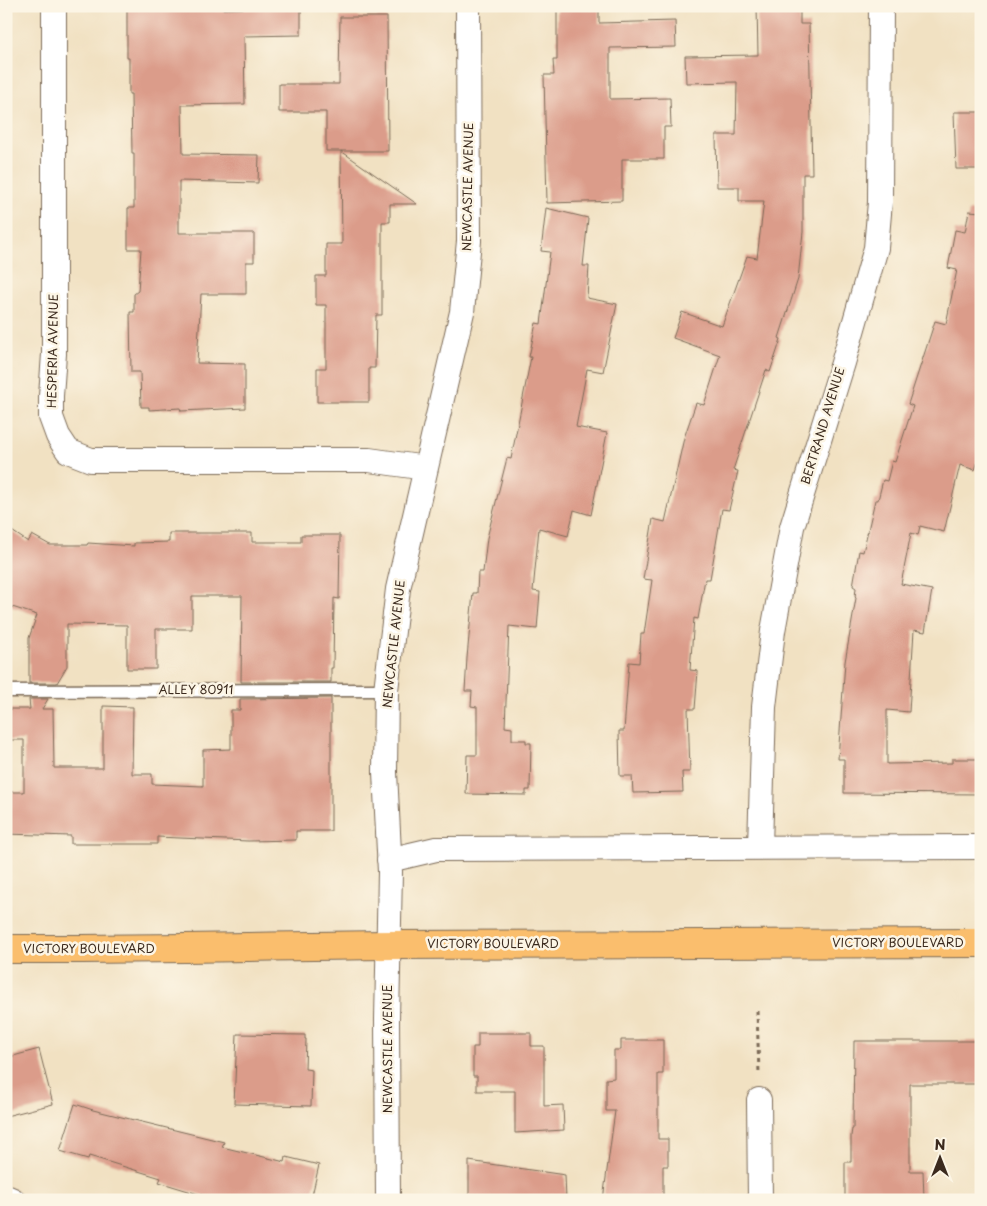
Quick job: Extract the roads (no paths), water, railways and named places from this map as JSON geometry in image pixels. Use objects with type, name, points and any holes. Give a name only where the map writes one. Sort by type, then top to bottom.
[{"type":"main road","name":"VICTORY BOULEVARD","points":[[6,950],[651,943],[981,944]]},
{"type":"street","name":"HESPERIA AVENUE","points":[[54,6],[54,354],[51,417],[58,436],[68,451],[91,460],[369,460],[426,468]]},
{"type":"street","name":"NEWCASTLE AVENUE","points":[[388,1200],[387,1019],[390,860],[385,772],[386,690],[398,589],[462,312],[469,240],[468,6]]},
{"type":"street","name":"BERTRAND AVENUE","points":[[760,847],[764,707],[773,631],[792,527],[843,363],[876,248],[880,202],[881,6]]},
{"type":"street","points":[[390,860],[436,849],[981,847]]},
{"type":"street","points":[[759,1100],[760,1200]]},
{"type":"street","points":[[6,1197],[13,1200]]},
{"type":"lane","name":"ALLEY 80911","points":[[6,690],[386,690]]}]
